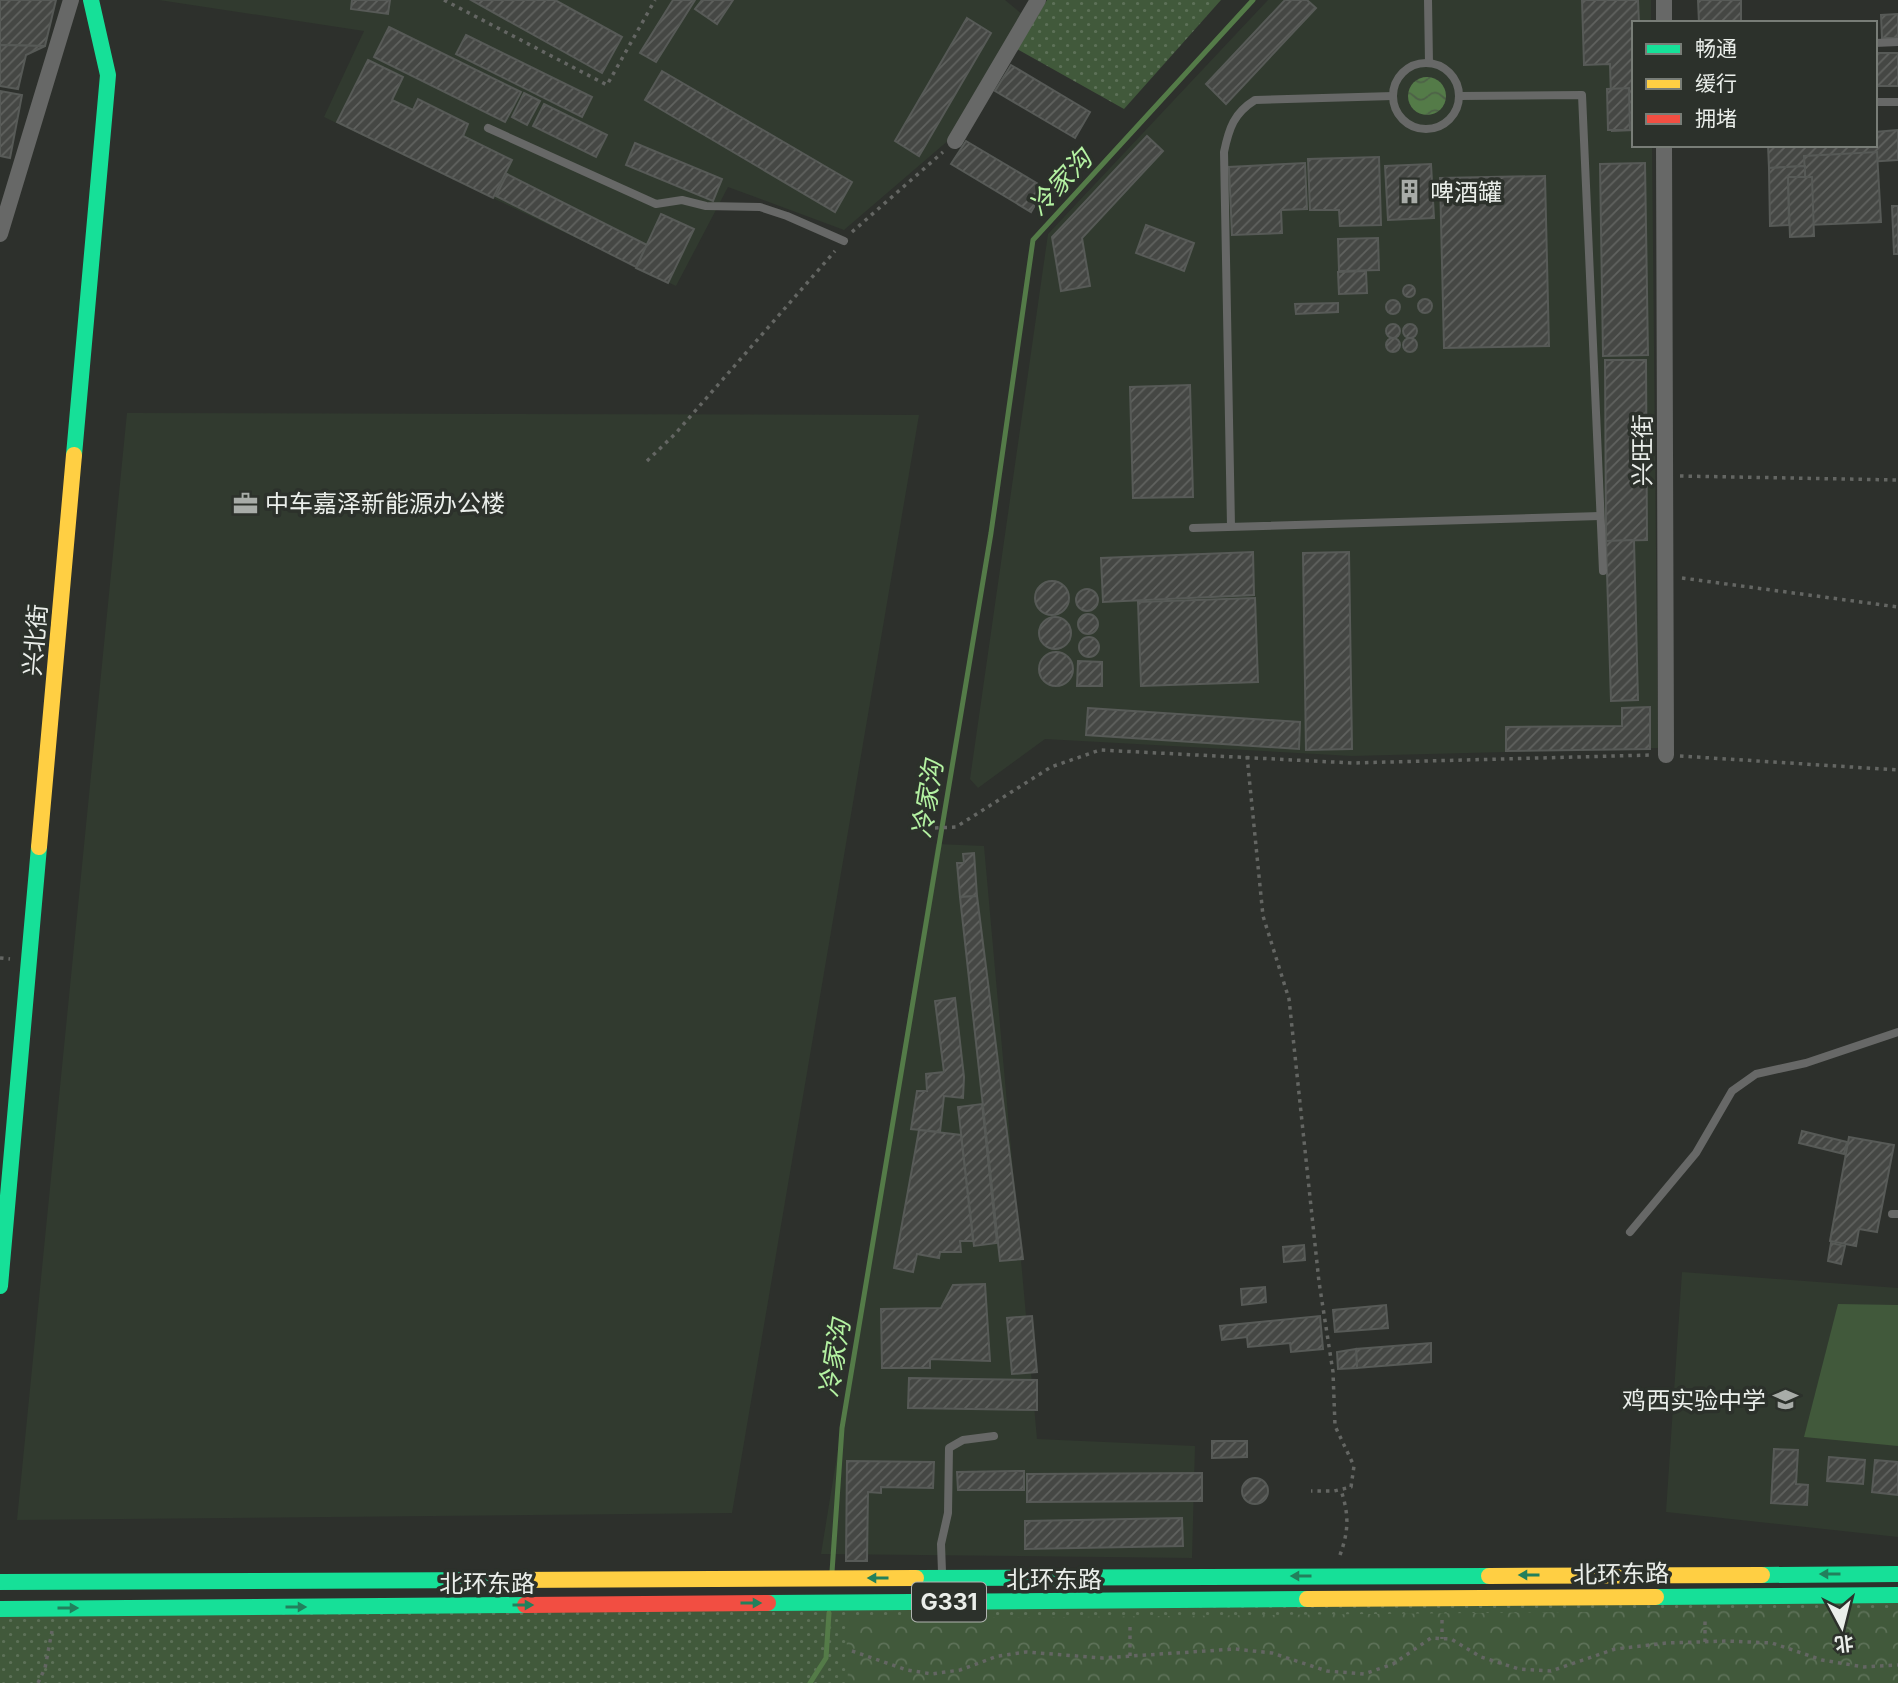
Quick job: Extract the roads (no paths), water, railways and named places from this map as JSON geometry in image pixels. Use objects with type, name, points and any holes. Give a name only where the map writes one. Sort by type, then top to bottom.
[{"type":"main road","name":"兴北街","points":[[0,1286],[108,75],[90,0]]},
{"type":"main road","name":"北环东路","points":[[0,1582],[1898,1574]]},
{"type":"main road","name":"北环东路","points":[[0,1609],[1898,1595]]},
{"type":"street","points":[[0,234],[71,0]]},
{"type":"street","points":[[955,141],[1038,0]]},
{"type":"street","points":[[1664,0],[1664,21]]},
{"type":"street","name":"兴旺街","points":[[1664,147],[1666,755]]},
{"type":"lane","points":[[1428,0],[1429,63]]},
{"type":"lane","points":[[1877,43],[1898,42]]},
{"type":"lane","points":[[1429,63],[1449,72],[1456,80],[1459,96],[1455,112],[1449,121],[1428,129],[1408,124],[1395,107],[1393,96],[1400,76],[1408,68],[1429,63]]},
{"type":"lane","points":[[1459,96],[1582,95],[1603,571]]},
{"type":"lane","points":[[1231,526],[1224,152],[1229,126],[1242,108],[1255,100],[1393,96]]},
{"type":"lane","points":[[1877,102],[1898,102]]},
{"type":"lane","points":[[488,128],[656,204],[682,200],[706,206],[760,208],[787,216],[844,241]]},
{"type":"lane","points":[[1193,528],[1600,516]]},
{"type":"lane","points":[[1630,1231],[1696,1153],[1731,1091],[1756,1074],[1806,1063],[1898,1032]]},
{"type":"lane","points":[[945,1578],[940,1565],[948,1513],[949,1448],[962,1440],[994,1436]]},
{"type":"water","points":[[1427,77],[1440,83],[1446,96],[1440,109],[1427,115],[1414,109],[1408,96],[1414,83]]},
{"type":"waterway","name":"冷家沟","points":[[832,1572],[842,1428],[991,533],[1033,240],[1253,0]]},
{"type":"waterway","name":"冷家沟","points":[[810,1683],[826,1658],[829,1613]]},
{"type":"place","name":"啤酒罐","points":[[1410,192]]},
{"type":"place","name":"中车嘉泽新能源办公楼","points":[[245,503]]},
{"type":"place","name":"鸡西实验中学","points":[[1786,1400]]}]
